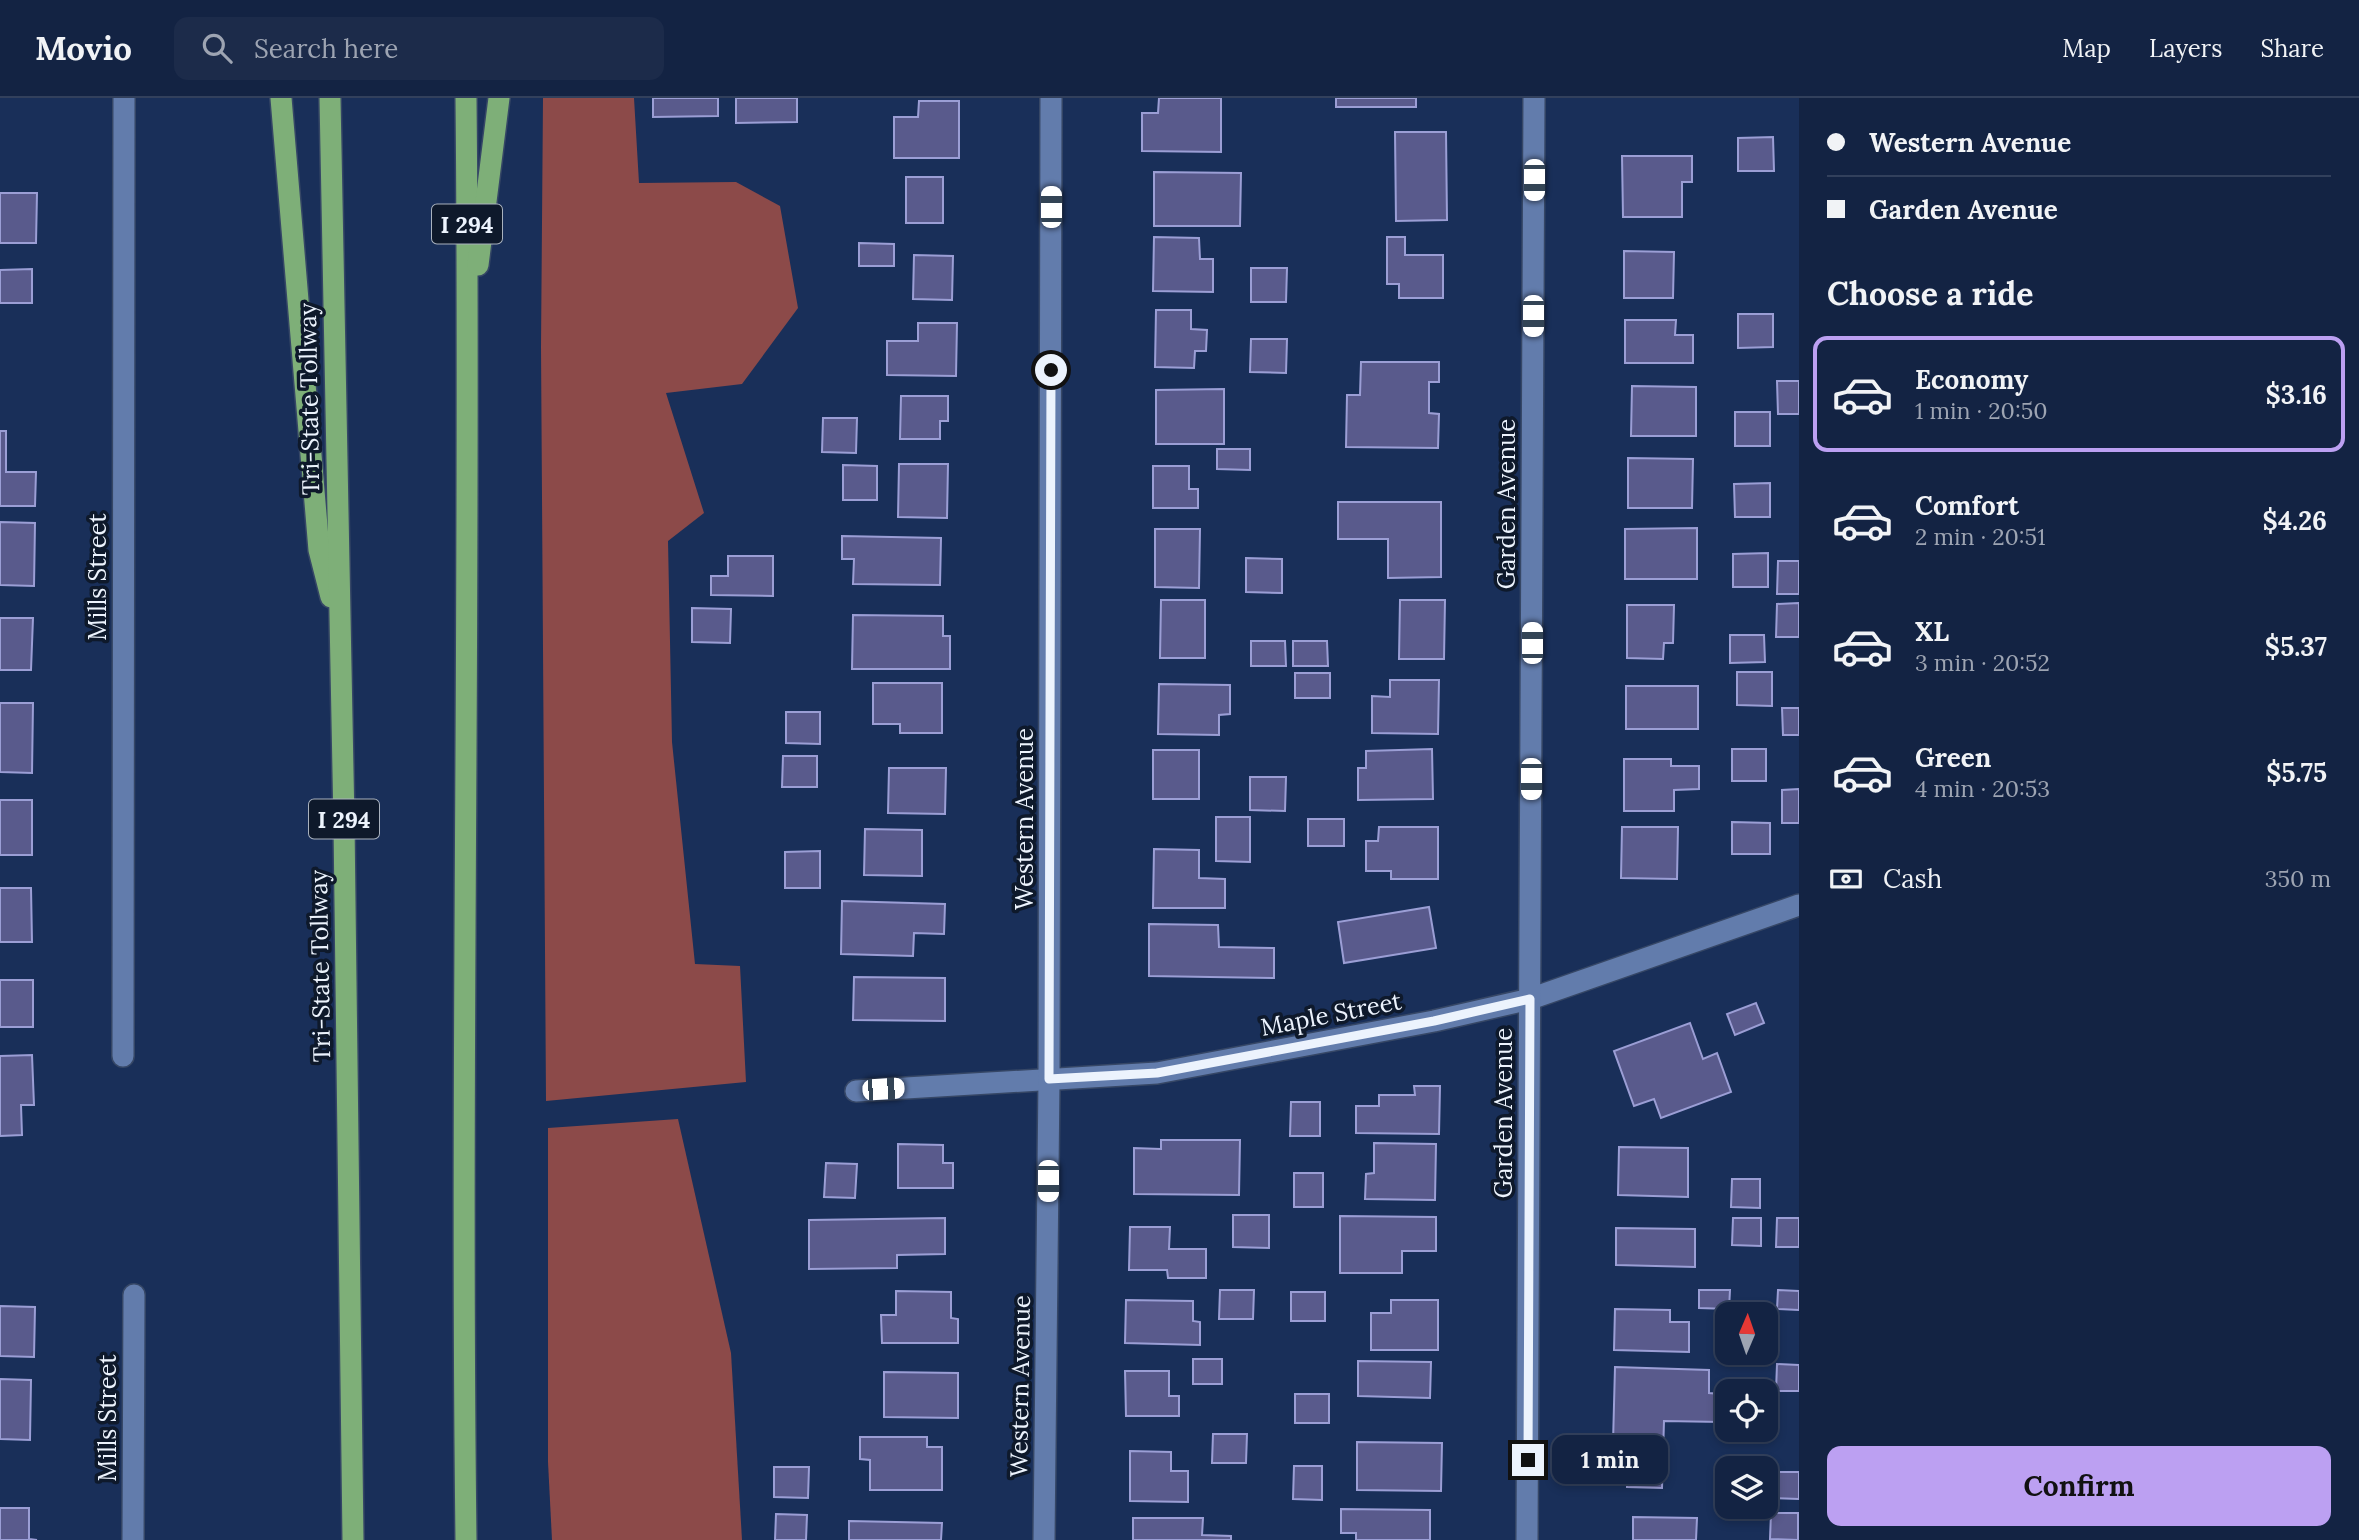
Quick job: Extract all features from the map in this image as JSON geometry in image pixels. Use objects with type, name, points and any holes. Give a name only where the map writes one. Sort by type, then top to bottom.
[{"type":"highway","points":[[281,98],[319,551],[339,631]]},
{"type":"highway","name":"Tri-State Tollway","points":[[330,98],[344,823],[353,1540]]},
{"type":"highway","name":"I 294","points":[[466,98],[468,351],[462,1271],[466,1540]]},
{"type":"highway","points":[[468,351],[499,98]]},
{"type":"street","name":"Mills Street","points":[[123,1056],[124,98]]},
{"type":"street","name":"Western Avenue","points":[[1044,1540],[1049,1079],[1051,98]]},
{"type":"street","name":"Garden Avenue","points":[[1527,1540],[1534,98]]},
{"type":"street","name":"Maple Street","points":[[856,1091],[1157,1073],[1434,1021],[1530,999],[1799,905]]},
{"type":"street","name":"Mills Street","points":[[133,1540],[134,1295]]},
{"type":"shaded area","points":[[543,98],[634,98],[639,183],[736,182],[780,206],[798,308],[742,384],[666,393],[704,513],[668,541],[672,742],[695,964],[740,966],[746,1082],[546,1101],[541,347]]},
{"type":"shaded area","points":[[678,1119],[731,1353],[742,1540],[552,1540],[548,1462],[548,1128]]},
{"type":"building","points":[[653,98],[718,98],[718,116],[653,117]]},
{"type":"building","points":[[736,98],[797,98],[797,122],[736,123]]},
{"type":"building","points":[[1159,98],[1221,98],[1221,152],[1142,151],[1142,113],[1158,113]]},
{"type":"building","points":[[1336,98],[1416,98],[1416,107],[1336,107]]},
{"type":"building","points":[[919,101],[959,101],[959,158],[894,158],[894,117],[918,117]]},
{"type":"building","points":[[1395,132],[1446,132],[1447,220],[1396,221]]},
{"type":"building","points":[[1773,137],[1774,171],[1738,171],[1738,138]]},
{"type":"building","points":[[1622,156],[1692,156],[1692,182],[1682,182],[1682,217],[1623,217]]},
{"type":"building","points":[[1154,172],[1241,173],[1240,226],[1154,226]]},
{"type":"building","points":[[906,177],[943,177],[943,223],[906,223]]},
{"type":"building","points":[[0,193],[37,193],[36,243],[0,243]]},
{"type":"building","points":[[1154,237],[1199,238],[1200,259],[1213,259],[1213,292],[1153,291]]},
{"type":"building","points":[[1387,237],[1405,237],[1405,255],[1443,255],[1443,298],[1399,298],[1399,284],[1387,284]]},
{"type":"building","points":[[859,243],[894,244],[894,266],[859,266]]},
{"type":"building","points":[[1624,251],[1674,252],[1673,298],[1624,298]]},
{"type":"building","points":[[914,255],[953,256],[952,300],[913,299]]},
{"type":"building","points":[[1251,268],[1287,268],[1286,302],[1251,302]]},
{"type":"building","points":[[32,269],[32,303],[0,303],[0,270]]},
{"type":"building","points":[[1156,310],[1191,310],[1191,329],[1207,330],[1206,351],[1195,351],[1194,368],[1155,367]]},
{"type":"building","points":[[1738,314],[1773,314],[1773,347],[1738,348]]},
{"type":"building","points":[[1625,320],[1676,320],[1675,335],[1693,335],[1693,363],[1625,363]]},
{"type":"building","points":[[918,323],[957,323],[956,376],[887,375],[887,341],[918,341]]},
{"type":"building","points":[[1251,339],[1287,339],[1286,373],[1250,372]]},
{"type":"building","points":[[1361,362],[1439,362],[1439,382],[1429,382],[1429,413],[1439,414],[1438,448],[1346,447],[1347,395],[1360,395]]},
{"type":"building","points":[[1777,381],[1799,381],[1799,414],[1778,414]]},
{"type":"building","points":[[1632,386],[1696,387],[1696,436],[1631,436]]},
{"type":"building","points":[[1224,389],[1224,444],[1156,444],[1156,390]]},
{"type":"building","points":[[901,396],[948,396],[948,421],[940,421],[940,439],[900,439]]},
{"type":"building","points":[[1735,412],[1770,412],[1770,446],[1735,446]]},
{"type":"building","points":[[823,418],[857,418],[856,453],[822,452]]},
{"type":"building","points":[[0,431],[6,431],[6,472],[36,472],[35,506],[0,506]]},
{"type":"building","points":[[1217,449],[1250,449],[1250,470],[1217,469]]},
{"type":"building","points":[[1628,458],[1693,459],[1692,508],[1628,508]]},
{"type":"building","points":[[899,464],[948,464],[947,518],[898,517]]},
{"type":"building","points":[[843,465],[877,466],[877,500],[843,500]]},
{"type":"building","points":[[1153,466],[1189,466],[1189,489],[1198,489],[1198,508],[1153,508]]},
{"type":"building","points":[[1770,483],[1770,517],[1735,517],[1734,484]]},
{"type":"building","points":[[1338,502],[1441,502],[1441,577],[1388,578],[1388,539],[1338,539]]},
{"type":"building","points":[[0,522],[35,523],[34,586],[0,585]]},
{"type":"building","points":[[1697,528],[1697,579],[1625,579],[1625,529]]},
{"type":"building","points":[[1155,529],[1200,529],[1199,588],[1155,587]]},
{"type":"building","points":[[842,536],[941,538],[940,585],[853,584],[854,559],[842,559]]},
{"type":"building","points":[[1768,553],[1768,587],[1733,587],[1733,554]]},
{"type":"building","points":[[728,556],[773,556],[773,596],[711,595],[711,576],[728,576]]},
{"type":"building","points":[[1246,558],[1282,559],[1282,593],[1246,592]]},
{"type":"building","points":[[1778,561],[1799,561],[1799,594],[1777,594]]},
{"type":"building","points":[[1161,600],[1205,600],[1205,658],[1160,658]]},
{"type":"building","points":[[1400,600],[1445,600],[1444,659],[1399,659]]},
{"type":"building","points":[[1799,603],[1799,637],[1776,637],[1777,604]]},
{"type":"building","points":[[1627,605],[1674,605],[1673,643],[1664,643],[1663,659],[1627,658]]},
{"type":"building","points":[[692,608],[731,609],[730,643],[692,642]]},
{"type":"building","points":[[853,615],[943,616],[943,636],[950,636],[950,669],[852,669]]},
{"type":"building","points":[[0,618],[33,618],[31,670],[0,670]]},
{"type":"building","points":[[1730,635],[1764,635],[1765,662],[1730,663]]},
{"type":"building","points":[[1251,641],[1285,641],[1286,666],[1251,666]]},
{"type":"building","points":[[1293,641],[1327,641],[1328,666],[1293,666]]},
{"type":"building","points":[[1737,672],[1772,672],[1772,706],[1737,705]]},
{"type":"building","points":[[1295,673],[1330,673],[1330,698],[1295,698]]},
{"type":"building","points":[[1390,680],[1439,680],[1438,734],[1372,733],[1372,696],[1390,697]]},
{"type":"building","points":[[873,683],[942,683],[942,733],[900,733],[900,724],[873,724]]},
{"type":"building","points":[[1159,684],[1230,685],[1230,714],[1219,715],[1219,735],[1158,734]]},
{"type":"building","points":[[1626,686],[1698,686],[1698,729],[1626,729]]},
{"type":"building","points":[[0,703],[33,703],[32,773],[0,772]]},
{"type":"building","points":[[1782,708],[1799,708],[1799,735],[1783,735]]},
{"type":"building","points":[[786,712],[820,712],[820,744],[786,743]]},
{"type":"building","points":[[1432,749],[1433,799],[1358,800],[1358,768],[1366,768],[1366,751]]},
{"type":"building","points":[[1732,749],[1766,749],[1766,781],[1732,781]]},
{"type":"building","points":[[1153,750],[1199,750],[1199,799],[1153,799]]},
{"type":"building","points":[[783,756],[817,756],[817,787],[782,787]]},
{"type":"building","points":[[1624,759],[1671,759],[1671,766],[1699,766],[1699,789],[1674,790],[1674,811],[1624,811]]},
{"type":"building","points":[[889,768],[946,768],[945,814],[888,813]]},
{"type":"building","points":[[1250,777],[1286,777],[1285,811],[1250,810]]},
{"type":"building","points":[[1799,789],[1799,823],[1782,823],[1782,790]]},
{"type":"building","points":[[0,800],[32,800],[32,855],[0,855]]},
{"type":"building","points":[[1216,817],[1250,817],[1250,862],[1216,861]]},
{"type":"building","points":[[1308,819],[1344,819],[1344,846],[1308,846]]},
{"type":"building","points":[[1732,822],[1770,823],[1770,854],[1732,854]]},
{"type":"building","points":[[1379,827],[1438,827],[1438,879],[1391,879],[1391,871],[1366,871],[1366,841],[1378,841]]},
{"type":"building","points":[[1622,827],[1678,827],[1677,879],[1621,878]]},
{"type":"building","points":[[865,829],[922,830],[922,876],[864,875]]},
{"type":"building","points":[[1154,849],[1199,850],[1199,878],[1225,879],[1225,908],[1153,908]]},
{"type":"building","points":[[820,851],[820,888],[785,888],[785,852]]},
{"type":"building","points":[[0,888],[31,888],[32,942],[0,942]]},
{"type":"building","points":[[842,901],[945,904],[944,934],[914,933],[913,956],[841,954]]},
{"type":"building","points":[[1429,907],[1436,948],[1344,963],[1338,922]]},
{"type":"building","points":[[1149,924],[1218,925],[1219,947],[1274,948],[1274,978],[1149,976]]},
{"type":"building","points":[[854,977],[945,978],[945,1021],[853,1020]]},
{"type":"building","points":[[0,980],[33,980],[33,1027],[0,1027]]},
{"type":"building","points":[[1756,1003],[1764,1023],[1735,1035],[1727,1014]]},
{"type":"building","points":[[1690,1023],[1703,1059],[1717,1053],[1731,1092],[1661,1118],[1654,1099],[1634,1106],[1614,1051]]},
{"type":"building","points":[[32,1055],[34,1105],[21,1105],[22,1135],[0,1136],[0,1056]]},
{"type":"building","points":[[1414,1086],[1440,1086],[1439,1134],[1356,1133],[1356,1106],[1379,1106],[1379,1095],[1415,1095]]},
{"type":"building","points":[[1291,1102],[1320,1102],[1320,1136],[1290,1136]]},
{"type":"building","points":[[1161,1140],[1240,1140],[1239,1195],[1134,1194],[1134,1148],[1161,1149]]},
{"type":"building","points":[[1374,1143],[1436,1144],[1435,1200],[1365,1199],[1366,1174],[1374,1173]]},
{"type":"building","points":[[898,1144],[943,1145],[943,1163],[953,1163],[953,1188],[898,1188]]},
{"type":"building","points":[[1619,1147],[1688,1148],[1688,1197],[1618,1195]]},
{"type":"building","points":[[826,1163],[857,1164],[855,1198],[824,1197]]},
{"type":"building","points":[[1294,1173],[1323,1173],[1323,1207],[1294,1207]]},
{"type":"building","points":[[1732,1179],[1760,1179],[1760,1208],[1731,1207]]},
{"type":"building","points":[[1233,1215],[1269,1215],[1269,1248],[1233,1247]]},
{"type":"building","points":[[1340,1216],[1436,1217],[1436,1251],[1402,1251],[1402,1273],[1340,1273]]},
{"type":"building","points":[[945,1218],[945,1254],[897,1255],[897,1268],[809,1269],[809,1220]]},
{"type":"building","points":[[1733,1218],[1761,1218],[1761,1246],[1732,1245]]},
{"type":"building","points":[[1777,1218],[1799,1218],[1799,1247],[1776,1247]]},
{"type":"building","points":[[1130,1227],[1170,1227],[1169,1249],[1206,1249],[1206,1278],[1168,1278],[1167,1270],[1129,1270]]},
{"type":"building","points":[[1616,1228],[1695,1229],[1695,1267],[1616,1265]]},
{"type":"building","points":[[1220,1290],[1254,1290],[1253,1319],[1219,1319]]},
{"type":"building","points":[[1699,1290],[1730,1290],[1729,1302],[1715,1302],[1715,1309],[1699,1308]]},
{"type":"building","points":[[1778,1290],[1799,1291],[1799,1310],[1778,1309]]},
{"type":"building","points":[[896,1291],[951,1292],[951,1318],[958,1319],[958,1343],[882,1343],[881,1315],[896,1315]]},
{"type":"building","points":[[1291,1292],[1325,1292],[1325,1321],[1291,1321]]},
{"type":"building","points":[[1126,1300],[1193,1301],[1193,1321],[1200,1322],[1200,1345],[1125,1343]]},
{"type":"building","points":[[1391,1300],[1438,1300],[1438,1350],[1371,1350],[1371,1313],[1391,1313]]},
{"type":"building","points":[[0,1306],[35,1307],[34,1357],[0,1356]]},
{"type":"building","points":[[1615,1309],[1670,1310],[1670,1322],[1689,1322],[1689,1352],[1614,1350]]},
{"type":"building","points":[[1193,1359],[1222,1359],[1222,1384],[1193,1384]]},
{"type":"building","points":[[1358,1361],[1431,1362],[1430,1398],[1358,1396]]},
{"type":"building","points":[[1778,1364],[1799,1365],[1799,1391],[1778,1391]]},
{"type":"building","points":[[1615,1367],[1709,1370],[1709,1393],[1715,1394],[1715,1422],[1664,1421],[1662,1488],[1627,1487],[1628,1444],[1613,1443]]},
{"type":"building","points":[[1125,1371],[1169,1371],[1169,1396],[1179,1396],[1179,1416],[1126,1416]]},
{"type":"building","points":[[884,1372],[958,1373],[958,1418],[884,1417]]},
{"type":"building","points":[[0,1379],[31,1380],[30,1440],[0,1439]]},
{"type":"building","points":[[1295,1394],[1329,1394],[1329,1423],[1295,1423]]},
{"type":"building","points":[[1213,1434],[1247,1434],[1246,1463],[1212,1463]]},
{"type":"building","points":[[860,1437],[927,1437],[927,1447],[942,1447],[942,1490],[870,1490],[870,1460],[860,1459]]},
{"type":"building","points":[[1357,1442],[1442,1443],[1441,1491],[1357,1490]]},
{"type":"building","points":[[1130,1451],[1171,1452],[1171,1471],[1188,1471],[1188,1502],[1130,1501]]},
{"type":"building","points":[[1294,1466],[1322,1466],[1322,1500],[1293,1499]]},
{"type":"building","points":[[774,1467],[809,1467],[808,1498],[774,1497]]},
{"type":"building","points":[[1778,1472],[1799,1472],[1799,1499],[1778,1498]]},
{"type":"building","points":[[0,1508],[29,1508],[29,1539],[37,1540],[0,1540]]},
{"type":"building","points":[[1341,1509],[1430,1510],[1430,1540],[1356,1540],[1356,1533],[1341,1533]]},
{"type":"building","points":[[1778,1513],[1798,1513],[1798,1540],[1770,1539],[1771,1519],[1778,1519]]},
{"type":"building","points":[[776,1514],[807,1515],[806,1540],[775,1540]]},
{"type":"building","points":[[1633,1517],[1697,1518],[1696,1540],[1633,1540]]},
{"type":"building","points":[[1133,1518],[1203,1518],[1202,1535],[1231,1536],[1231,1540],[1133,1540]]},
{"type":"building","points":[[849,1521],[942,1523],[941,1540],[849,1540]]},
{"type":"route","points":[[1051,370],[1049,1079],[1157,1073],[1434,1021],[1530,999],[1528,1460]]}]
